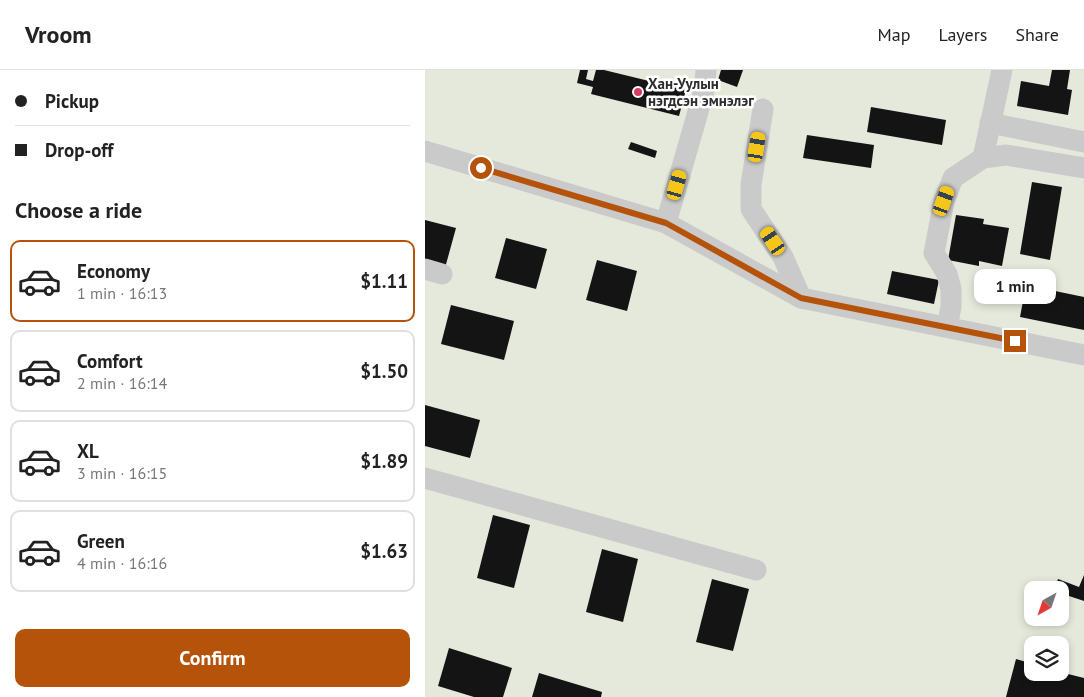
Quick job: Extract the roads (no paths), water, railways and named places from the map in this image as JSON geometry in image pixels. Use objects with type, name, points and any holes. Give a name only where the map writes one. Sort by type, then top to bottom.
[{"type":"street","points":[[666,223],[704,91],[706,70]]},
{"type":"street","points":[[983,158],[1001,70]]},
{"type":"street","points":[[763,109],[751,185],[751,209],[783,257],[801,298]]},
{"type":"street","points":[[990,123],[1084,142]]},
{"type":"street","points":[[425,151],[666,223],[801,298],[1084,355]]},
{"type":"street","points":[[947,327],[951,307],[951,289],[947,274],[935,253],[944,201],[953,178],[983,158],[1006,155],[1084,168]]},
{"type":"street","points":[[425,478],[756,570]]},
{"type":"place","name":"Хан-Уулын нэгдсэн эмнэлэг","points":[[638,92]]}]
